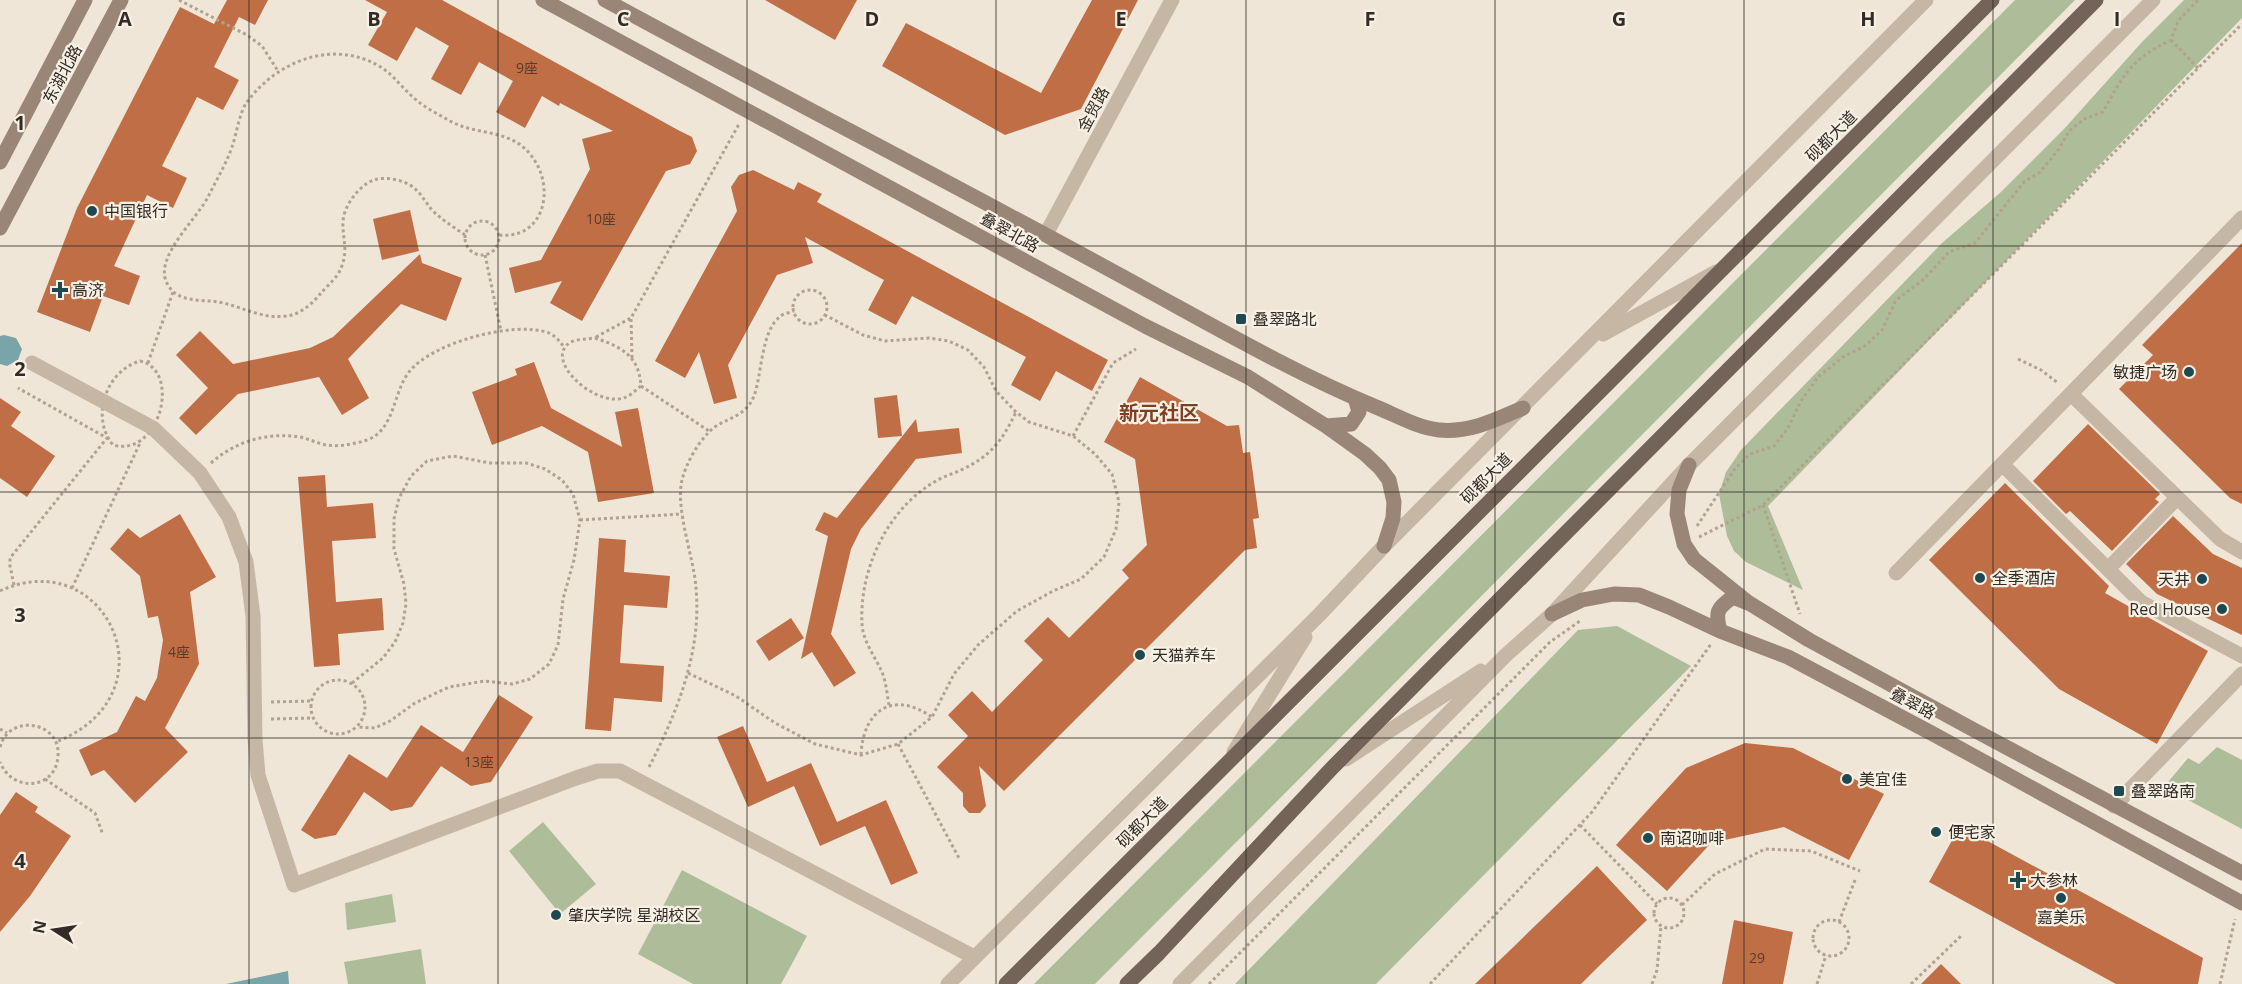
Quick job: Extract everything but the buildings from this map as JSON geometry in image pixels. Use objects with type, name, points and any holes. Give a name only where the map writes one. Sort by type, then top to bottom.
[{"type":"main road","name":"东湖北路","points":[[0,162],[85,0]]},
{"type":"main road","name":"东湖北路","points":[[0,228],[121,0]]},
{"type":"main road","name":"叠翠北路","points":[[543,0],[1145,326],[1248,377],[1326,426],[1365,454],[1389,480],[1394,502],[1393,518],[1384,546]]},
{"type":"main road","name":"叠翠北路","points":[[605,0],[1046,234],[1266,355],[1355,398],[1411,422],[1437,430],[1464,430],[1484,425],[1522,408]]},
{"type":"main road","name":"砚都大道","points":[[1006,984],[1992,0]]},
{"type":"main road","points":[[1127,984],[1159,953],[1333,767],[2096,0]]},
{"type":"main road","points":[[1326,426],[1351,424],[1359,412],[1355,398]]},
{"type":"main road","name":"叠翠路","points":[[1689,465],[1679,490],[1677,514],[1684,544],[1694,559],[1749,603],[1809,640],[2242,873]]},
{"type":"main road","name":"叠翠路","points":[[1552,614],[1582,600],[1614,594],[1639,595],[1720,631],[1788,657],[2240,903]]},
{"type":"main road","points":[[1720,631],[1716,616],[1722,605],[1733,597],[1749,603]]},
{"type":"street","name":"金贸路","points":[[1046,234],[1172,0]]},
{"type":"street","name":"砚都大道","points":[[948,984],[1320,614],[1384,546],[1926,0]]},
{"type":"street","points":[[1180,984],[1506,655],[1552,614],[1689,465],[2153,0]]},
{"type":"street","points":[[1896,573],[2242,218]]},
{"type":"street","points":[[1588,342],[1726,266]]},
{"type":"street","points":[[32,363],[153,428],[200,473],[229,517],[246,562],[253,615],[258,775],[294,885],[598,771],[620,771],[974,957]]},
{"type":"street","points":[[2071,393],[2220,540],[2242,552]]},
{"type":"street","points":[[2002,464],[2141,603],[2242,656]]},
{"type":"street","points":[[2108,569],[2177,498]]},
{"type":"street","points":[[1228,761],[1320,614]]},
{"type":"street","points":[[1333,767],[1506,655]]},
{"type":"street","points":[[2114,806],[2242,674]]},
{"type":"street","points":[[1138,984],[1159,953]]},
{"type":"path","points":[[179,0],[247,34],[262,46],[278,71]]},
{"type":"path","points":[[1684,544],[1734,470],[1750,454],[1774,446],[1788,428],[1801,401],[1819,376],[1843,357],[1865,346],[1882,330],[1896,300],[1923,280],[1949,252],[1975,243],[2024,182],[2040,172],[2059,149],[2069,131],[2084,119],[2103,112],[2120,81],[2136,61],[2150,50],[2171,40],[2178,21],[2198,0]]},
{"type":"path","points":[[1684,544],[1764,505],[2242,24]]},
{"type":"path","points":[[2171,40],[2198,68]]},
{"type":"path","points":[[485,255],[472,252],[465,235],[433,211],[414,188],[392,179],[373,180],[354,194],[343,220],[346,246],[341,270],[312,304],[289,316],[265,317],[215,301],[187,300],[173,292],[165,279],[165,266],[169,252],[203,207],[232,148],[246,103],[278,71],[301,59],[332,53],[355,57],[378,65],[398,80],[414,98],[456,124],[500,134],[519,144],[534,159],[543,177],[546,196],[539,217],[523,233],[511,237],[498,235]]},
{"type":"path","points":[[632,358],[631,318],[747,110]]},
{"type":"path","points":[[465,235],[473,224],[485,221],[496,229],[498,235],[495,247],[485,255]]},
{"type":"path","points":[[485,255],[501,332]]},
{"type":"path","points":[[813,291],[819,293],[826,302],[825,315],[821,320],[808,324],[802,322],[794,311],[794,305],[800,293],[813,291]]},
{"type":"path","points":[[148,363],[173,292]]},
{"type":"path","points":[[641,782],[667,732],[688,673],[695,630],[696,589],[682,514],[681,481],[691,458],[709,431],[735,418],[751,403],[759,382],[761,357],[767,336],[780,316],[794,311]]},
{"type":"path","points":[[688,673],[736,696],[775,723],[815,744],[861,755],[898,744],[932,717],[954,674],[978,645],[1017,611],[1081,579],[1104,557],[1116,529],[1119,502],[1112,474],[1095,454],[1073,436],[1029,422],[1016,412],[996,391],[984,367],[968,350],[950,341],[929,338],[885,341],[863,335],[825,315]]},
{"type":"path","points":[[631,318],[595,338],[572,342],[566,348],[563,359],[571,377],[587,391],[605,398],[624,398],[641,386]]},
{"type":"path","points":[[200,473],[223,452],[252,438],[279,435],[327,445],[347,445],[370,439],[388,421],[408,373],[424,357],[468,338],[524,330],[547,332],[555,336],[566,348]]},
{"type":"path","points":[[595,338],[616,345],[632,358],[640,370],[641,386]]},
{"type":"path","points":[[1073,436],[1113,363],[1136,348]]},
{"type":"path","points":[[2018,358],[2041,370],[2071,393]]},
{"type":"path","points":[[641,386],[709,431]]},
{"type":"path","points":[[14,585],[10,558],[107,438],[18,388]]},
{"type":"path","points":[[889,705],[882,672],[870,651],[862,626],[863,593],[870,562],[887,529],[913,496],[937,480],[984,459],[1003,438],[1016,412]]},
{"type":"path","points":[[72,588],[141,441]]},
{"type":"path","points":[[352,683],[383,657],[395,642],[403,623],[406,604],[394,549],[394,519],[399,498],[411,476],[427,461],[453,456],[490,463],[526,463],[545,469],[562,480],[573,494],[580,520],[574,560],[563,599],[558,645],[549,664],[530,679],[512,684],[484,681],[449,687],[415,703],[390,721],[375,728],[357,727]]},
{"type":"path","points":[[1764,505],[1809,640]]},
{"type":"path","points":[[580,520],[682,514]]},
{"type":"path","points":[[0,591],[14,585],[42,581],[55,582],[72,588],[93,601],[110,624],[118,650],[119,664],[112,695],[104,708],[82,730],[56,742]]},
{"type":"path","points":[[1209,984],[1550,642],[1584,618]]},
{"type":"path","points":[[1430,984],[1592,812],[1720,631]]},
{"type":"path","points":[[344,680],[352,683],[363,696],[365,704],[362,721],[349,732],[333,734],[318,725],[313,718],[311,701],[320,686],[327,682],[344,680]]},
{"type":"path","points":[[254,702],[311,701]]},
{"type":"path","points":[[861,755],[862,738],[869,719],[880,709],[889,705],[913,707],[932,717]]},
{"type":"path","points":[[255,720],[313,718]]},
{"type":"path","points":[[0,747],[7,733],[14,728],[32,724],[48,731],[56,742],[58,755],[57,764],[45,779],[37,783],[18,782],[5,773],[0,762]]},
{"type":"path","points":[[0,729],[7,733]]},
{"type":"path","points":[[898,744],[960,860]]},
{"type":"path","points":[[0,777],[5,773]]},
{"type":"path","points":[[45,779],[95,813],[103,835]]},
{"type":"path","points":[[1580,825],[1657,904]]},
{"type":"path","points":[[1682,905],[1715,874],[1765,849],[1811,851],[1860,871]]},
{"type":"path","points":[[1839,922],[1855,880]]},
{"type":"path","points":[[1652,984],[1657,970],[1661,926],[1654,916],[1657,904],[1663,899],[1677,900],[1684,911],[1680,923],[1674,927],[1661,926]]},
{"type":"path","points":[[2220,984],[2240,903]]},
{"type":"path","points":[[1827,920],[1839,922],[1847,930],[1849,942],[1842,952],[1831,956],[1816,949],[1813,938],[1817,927],[1827,920]]},
{"type":"path","points":[[1911,984],[1961,936]]},
{"type":"path","points":[[1817,984],[1826,955]]},
{"type":"green space","points":[[2015,0],[2075,0],[1095,984],[1034,984]]},
{"type":"green space","points":[[2184,0],[2242,0],[2242,18],[1768,506],[1803,590],[1746,562],[1734,551],[1727,536],[1719,494],[1726,472],[1741,450],[1942,243],[2001,192],[2064,129],[2142,42]]},
{"type":"green space","points":[[1617,626],[1691,666],[1376,984],[1235,984],[1578,630]]},
{"type":"green space","points":[[2217,747],[2242,760],[2242,829],[2164,787],[2188,758],[2199,764]]},
{"type":"green space","points":[[543,822],[596,884],[560,914],[509,851]]},
{"type":"green space","points":[[682,870],[807,936],[781,984],[693,984],[638,954]]},
{"type":"green space","points":[[392,894],[396,922],[347,930],[345,903]]},
{"type":"green space","points":[[421,949],[426,984],[348,984],[344,962]]},
{"type":"water","points":[[0,336],[16,338],[22,349],[18,360],[7,366],[0,364]]},
{"type":"water","points":[[288,971],[289,984],[226,984]]},
{"type":"place","name":"中国银行","points":[[92,211]]},
{"type":"place","name":"高济","points":[[60,290]]},
{"type":"place","name":"叠翠路北","points":[[1241,319]]},
{"type":"place","name":"敏捷广场","points":[[2189,372]]},
{"type":"place","name":"全季酒店","points":[[1980,578]]},
{"type":"place","name":"天井","points":[[2202,579]]},
{"type":"place","name":"Red House","points":[[2222,609]]},
{"type":"place","name":"天猫养车","points":[[1140,655]]},
{"type":"place","name":"美宜佳","points":[[1847,779]]},
{"type":"place","name":"叠翠路南","points":[[2119,791]]},
{"type":"place","name":"便宅家","points":[[1936,832]]},
{"type":"place","name":"南诏咖啡","points":[[1648,838]]},
{"type":"place","name":"大参林","points":[[2018,880]]},
{"type":"place","name":"嘉美乐","points":[[2061,898]]},
{"type":"place","name":"肇庆学院 星湖校区","points":[[556,915]]},
{"type":"district","name":"新元社区","points":[[1159,413]]}]
